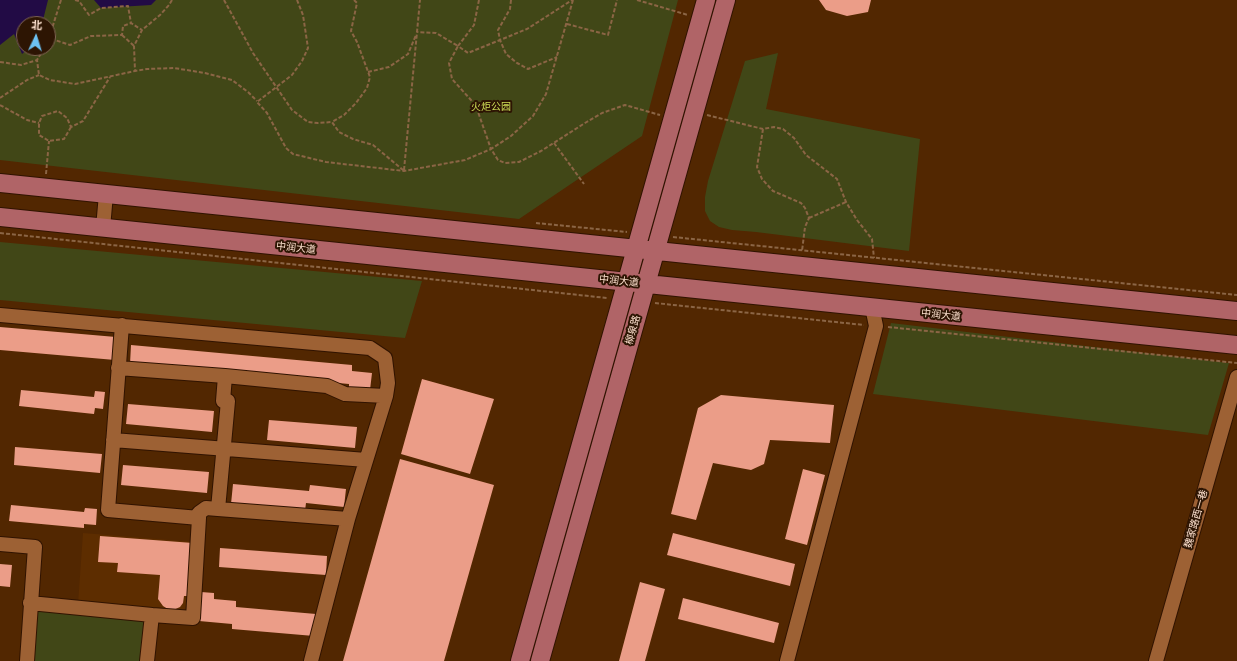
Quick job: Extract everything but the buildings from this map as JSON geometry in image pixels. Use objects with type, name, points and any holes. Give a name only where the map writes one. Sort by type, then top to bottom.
[{"type":"main road","name":"柳泉路","points":[[520,661],[706,0]]},
{"type":"main road","name":"柳泉路","points":[[540,661],[726,0]]},
{"type":"main road","points":[[0,183],[48,178],[106,194],[638,241],[875,265],[1237,311]]},
{"type":"main road","name":"中润大道","points":[[0,217],[1237,345]]},
{"type":"street","points":[[103,228],[106,194]]},
{"type":"street","points":[[787,661],[876,326],[872,307]]},
{"type":"street","points":[[0,315],[370,348],[385,358],[388,383],[386,396],[348,519],[311,661]]},
{"type":"street","points":[[122,325],[108,510],[199,518]]},
{"type":"street","points":[[118,368],[225,376],[327,386],[345,394],[386,396]]},
{"type":"street","points":[[218,509],[228,401],[223,401],[225,376]]},
{"type":"street","name":"魏家路西一巷","points":[[1156,661],[1237,377]]},
{"type":"street","points":[[113,440],[366,460]]},
{"type":"street","points":[[30,604],[193,618],[199,513],[206,508],[348,519]]},
{"type":"street","points":[[0,544],[35,547],[27,661]]},
{"type":"street","points":[[147,661],[152,615]]},
{"type":"path","points":[[56,16],[61,0]]},
{"type":"path","points":[[76,0],[79,1],[89,15],[101,8],[128,6],[131,23],[142,30]]},
{"type":"path","points":[[134,71],[134,46],[142,30],[160,15],[172,0]]},
{"type":"path","points":[[224,0],[253,52],[292,110],[308,122],[318,123],[332,122],[344,115],[356,103],[367,88],[370,77],[357,42],[351,31],[357,3],[354,0]]},
{"type":"path","points":[[258,102],[292,75],[302,61],[308,48],[303,15],[297,0]]},
{"type":"path","points":[[404,171],[420,0]]},
{"type":"path","points":[[479,0],[474,25],[458,46],[449,63],[452,79],[472,100],[478,112],[491,149],[498,160],[505,162],[520,162],[541,151],[602,113],[625,105],[673,118]]},
{"type":"path","points":[[511,0],[510,9],[498,30],[500,40],[506,54],[517,63],[528,68],[558,56]]},
{"type":"path","points":[[417,32],[436,33],[468,53],[527,29],[573,0]]},
{"type":"path","points":[[0,98],[27,80],[40,75],[50,80],[76,84],[147,69],[174,68],[205,73],[232,80],[248,92],[267,113],[286,148],[294,154],[326,162],[404,171],[465,160],[491,149],[511,136],[533,116],[546,94],[573,0]]},
{"type":"path","points":[[567,24],[608,34],[617,0]]},
{"type":"path","points":[[637,0],[701,19]]},
{"type":"path","points":[[122,35],[123,26],[131,23]]},
{"type":"path","points":[[368,72],[389,68],[408,54],[417,32]]},
{"type":"path","points":[[56,41],[70,45],[91,36],[122,35],[134,46]]},
{"type":"path","points":[[39,56],[37,60],[40,75]]},
{"type":"path","points":[[0,62],[21,65],[37,60]]},
{"type":"path","points":[[72,127],[67,118],[58,111],[42,116],[39,123],[40,135],[49,141],[64,139],[72,127],[83,121],[110,76]]},
{"type":"path","points":[[0,105],[27,120],[39,123]]},
{"type":"path","points":[[694,112],[763,129],[774,127],[783,129],[794,138],[806,155],[836,179],[846,202],[857,220],[872,239],[875,265]]},
{"type":"path","points":[[332,122],[339,132],[353,139],[373,145],[404,171]]},
{"type":"path","points":[[763,129],[757,167],[762,178],[773,191],[800,203],[805,208],[809,218]]},
{"type":"path","points":[[48,178],[49,141]]},
{"type":"path","points":[[554,143],[584,184]]},
{"type":"path","points":[[802,258],[805,227],[809,218],[846,202]]},
{"type":"path","points":[[529,222],[638,241]]},
{"type":"path","points":[[657,243],[875,265],[1237,295]]},
{"type":"shaded area","points":[[0,0],[48,0],[44,16],[16,16],[16,39],[14,34],[0,45]]},
{"type":"shaded area","points":[[94,0],[156,0],[151,5],[101,8]]},
{"type":"shaded area","points":[[83,533],[194,542],[189,613],[78,604]]},
{"type":"green space","name":"火炬公园","points":[[0,0],[678,0],[642,136],[519,219],[0,160]]},
{"type":"green space","points":[[778,53],[766,109],[920,139],[909,251],[732,230],[719,227],[710,221],[705,211],[705,197],[708,181],[745,61]]},
{"type":"green space","points":[[0,242],[422,281],[405,338],[0,300]]},
{"type":"green space","points":[[891,323],[1229,363],[1208,435],[873,394]]},
{"type":"green space","points":[[30,603],[152,615],[147,661],[27,661]]}]
